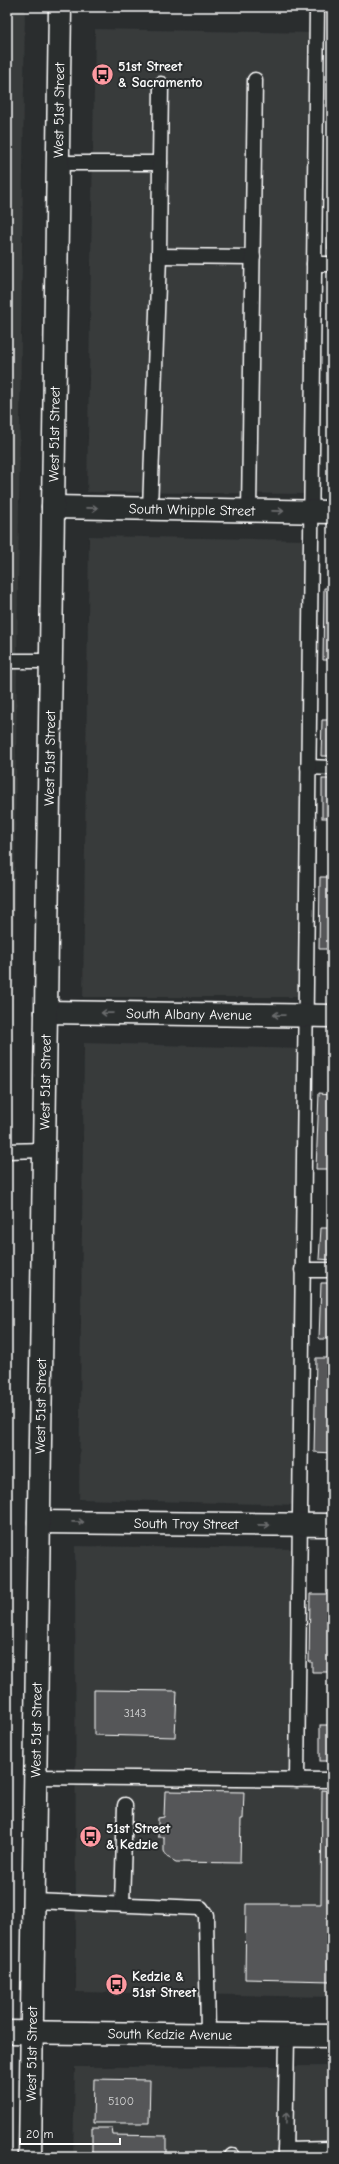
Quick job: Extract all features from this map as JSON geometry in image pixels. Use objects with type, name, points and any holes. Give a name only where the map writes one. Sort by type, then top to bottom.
[{"type":"street","name":"West 51st Street","points":[[30,2157],[60,7]]},
{"type":"street","name":"South Whipple Street","points":[[53,507],[322,512]]},
{"type":"street","name":"South Albany Avenue","points":[[46,1012],[332,1016]]},
{"type":"street","name":"South Troy Street","points":[[39,1522],[332,1525]]},
{"type":"street","name":"South Kedzie Avenue","points":[[7,2032],[332,2036]]},
{"type":"lane","points":[[297,1780],[308,767],[322,512],[314,264],[317,7]]},
{"type":"lane","points":[[249,510],[255,80]]},
{"type":"lane","points":[[150,509],[158,256],[161,84]]},
{"type":"lane","points":[[58,163],[160,163]]},
{"type":"lane","points":[[158,256],[253,257]]},
{"type":"lane","points":[[314,264],[332,264]]},
{"type":"lane","points":[[7,661],[51,661]]},
{"type":"lane","points":[[308,767],[332,768]]},
{"type":"lane","points":[[7,1151],[44,1150]]},
{"type":"lane","points":[[302,1270],[332,1270]]},
{"type":"lane","points":[[35,1777],[332,1780]]},
{"type":"lane","points":[[122,1904],[126,1805]]},
{"type":"lane","points":[[34,1901],[201,1908],[206,1916],[208,2035]]},
{"type":"lane","points":[[287,2036],[285,2153],[332,2149]]},
{"type":"shaded area","points":[[7,7],[25,7],[7,1506]]},
{"type":"shaded area","points":[[95,29],[317,33],[311,494],[87,492]]},
{"type":"shaded area","points":[[89,536],[311,540],[305,997],[83,997]]},
{"type":"shaded area","points":[[84,1043],[305,1049],[300,1505],[79,1499]]},
{"type":"shaded area","points":[[75,1546],[299,1549],[297,1780],[332,1780],[332,1997],[76,1992]]},
{"type":"shaded area","points":[[332,2066],[332,2157],[73,2157],[75,2067]]},
{"type":"building","points":[[331,73],[332,158],[329,158]]},
{"type":"building","points":[[329,214],[332,214],[332,249],[328,249]]},
{"type":"building","points":[[324,588],[332,588],[332,660],[323,660]]},
{"type":"building","points":[[322,720],[332,720],[332,756],[321,756]]},
{"type":"building","points":[[322,779],[332,779],[332,818],[322,818]]},
{"type":"building","points":[[320,877],[332,877],[332,949],[319,949]]},
{"type":"building","points":[[319,1093],[332,1094],[332,1169],[316,1169]]},
{"type":"building","points":[[321,1228],[332,1228],[332,1260],[319,1259]]},
{"type":"building","points":[[321,1283],[332,1283],[332,1339],[319,1339]]},
{"type":"building","points":[[316,1358],[332,1358],[332,1453],[314,1452]]},
{"type":"building","points":[[310,1594],[332,1594],[332,1672],[312,1672],[312,1662],[309,1662]]},
{"type":"building","points":[[94,1690],[177,1691],[175,1737],[94,1735]]},
{"type":"building","points":[[320,1725],[332,1725],[332,1761],[320,1761]]},
{"type":"building","points":[[322,1790],[332,1791],[332,1981],[245,1979],[246,1904],[321,1904]]},
{"type":"building","points":[[165,1791],[244,1792],[243,1819],[241,1819],[240,1863],[176,1862],[167,1857],[164,1851],[164,1837],[158,1837],[158,1818],[164,1817]]},
{"type":"building","points":[[94,2079],[150,2080],[149,2123],[93,2123]]},
{"type":"building","points":[[92,2128],[112,2128],[113,2135],[166,2136],[166,2157],[92,2157]]},
{"type":"place","name":"51st Street & Sacramento","points":[[103,74]]},
{"type":"place","name":"51st Street & Kedzie","points":[[91,1836]]},
{"type":"place","name":"Kedzie & 51st Street","points":[[116,1984]]}]
